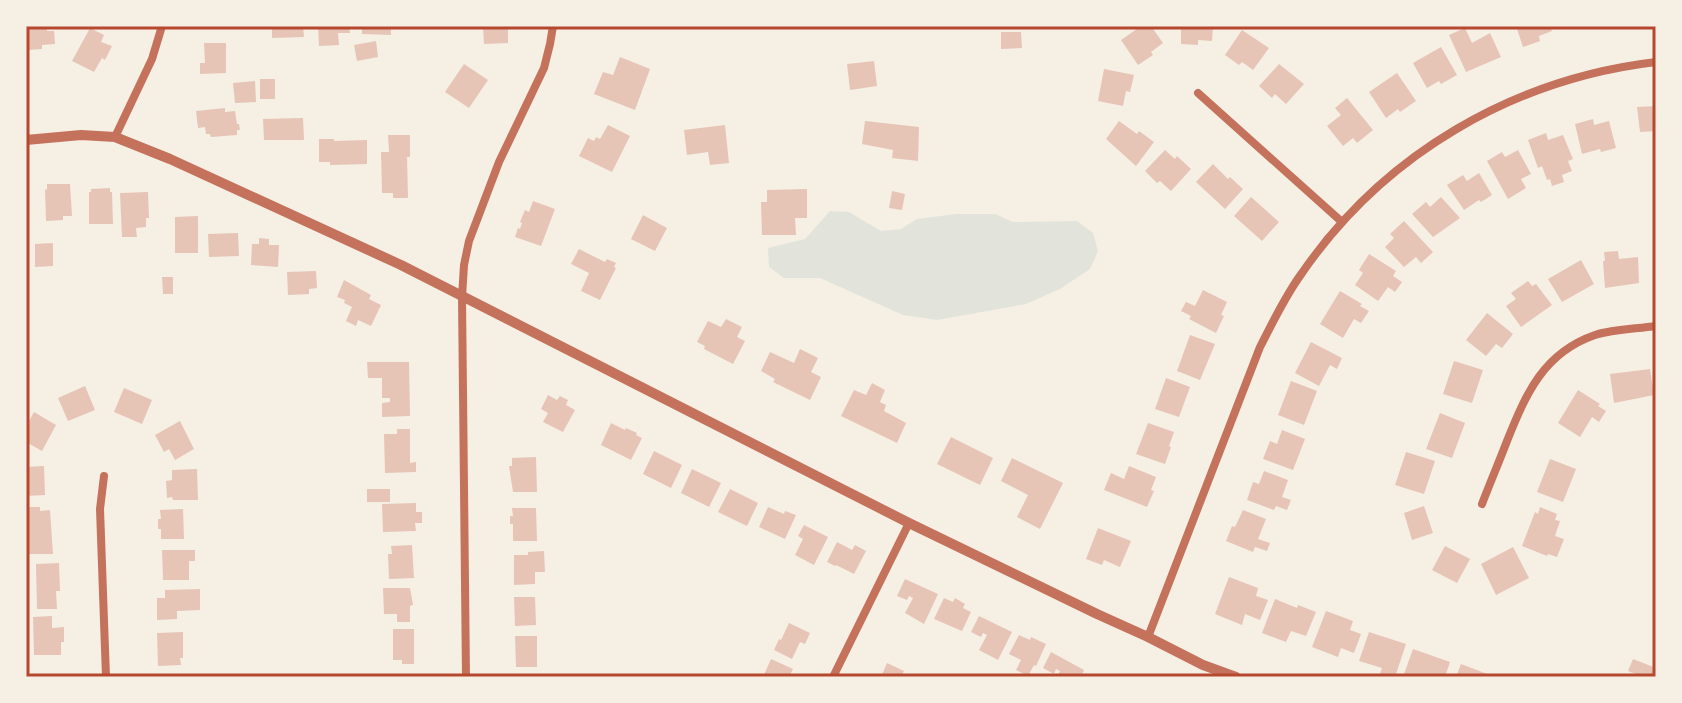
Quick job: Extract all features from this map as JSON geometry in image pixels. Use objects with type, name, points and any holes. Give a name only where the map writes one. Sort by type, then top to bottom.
[{"type":"street","points":[[115,137],[152,59],[162,26]]},
{"type":"street","points":[[466,677],[464,265],[469,241],[499,162],[544,68],[553,26]]},
{"type":"street","points":[[1148,637],[1260,347],[1301,274],[1342,222],[1408,161],[1441,137],[1484,113],[1561,81],[1656,62]]},
{"type":"street","points":[[1198,93],[1342,222]]},
{"type":"street","points":[[26,140],[81,135],[115,137],[199,172],[401,265],[909,523],[1203,665],[1236,677]]},
{"type":"street","points":[[1482,504],[1524,398],[1537,377],[1555,358],[1594,335],[1656,326]]},
{"type":"street","points":[[104,476],[100,509],[106,677]]},
{"type":"street","points":[[833,677],[909,523]]},
{"type":"shaded area","points":[[830,211],[849,212],[881,231],[901,229],[917,219],[956,214],[995,214],[1013,222],[1077,221],[1093,233],[1098,251],[1090,269],[1060,289],[1026,304],[937,320],[903,315],[820,278],[784,278],[769,267],[768,248],[805,239]]},
{"type":"building","points":[[26,26],[47,26],[47,31],[54,31],[55,44],[28,50]]},
{"type":"building","points":[[272,26],[303,26],[304,37],[272,38]]},
{"type":"building","points":[[318,26],[349,26],[350,33],[338,33],[339,45],[319,46]]},
{"type":"building","points":[[362,26],[391,26],[391,35],[362,34]]},
{"type":"building","points":[[483,26],[508,26],[508,43],[484,44]]},
{"type":"building","points":[[1141,26],[1151,26],[1163,43],[1151,52],[1153,55],[1138,65],[1121,40]]},
{"type":"building","points":[[1181,26],[1213,26],[1212,41],[1198,40],[1198,45],[1181,44]]},
{"type":"building","points":[[1516,26],[1550,26],[1552,31],[1539,36],[1540,41],[1523,47]]},
{"type":"building","points":[[90,28],[104,35],[101,42],[112,46],[94,72],[72,61]]},
{"type":"building","points":[[1465,28],[1472,43],[1490,33],[1501,57],[1466,72],[1449,35]]},
{"type":"building","points":[[1242,30],[1269,48],[1253,70],[1225,55]]},
{"type":"building","points":[[1001,32],[1021,32],[1022,48],[1001,49]]},
{"type":"building","points":[[376,41],[378,57],[357,61],[354,45]]},
{"type":"building","points":[[204,43],[226,43],[226,73],[200,74],[200,63],[205,63]]},
{"type":"building","points":[[1441,47],[1457,75],[1427,88],[1413,63]]},
{"type":"building","points":[[620,57],[650,69],[635,110],[594,94],[603,72],[613,75]]},
{"type":"building","points":[[874,61],[877,86],[850,90],[847,64]]},
{"type":"building","points":[[464,64],[488,80],[469,108],[445,92]]},
{"type":"building","points":[[1279,64],[1304,84],[1286,104],[1275,94],[1272,98],[1259,86]]},
{"type":"building","points":[[1104,69],[1134,75],[1123,106],[1098,101]]},
{"type":"building","points":[[1397,73],[1416,101],[1386,118],[1369,92]]},
{"type":"building","points":[[260,79],[275,79],[275,99],[260,99]]},
{"type":"building","points":[[255,81],[256,102],[235,103],[233,83]]},
{"type":"building","points":[[1347,98],[1373,130],[1357,143],[1353,138],[1343,146],[1327,126],[1341,115],[1335,108]]},
{"type":"building","points":[[1656,106],[1656,131],[1640,132],[1637,107]]},
{"type":"building","points":[[225,108],[225,112],[235,111],[240,130],[237,130],[237,135],[211,137],[206,134],[205,127],[198,128],[196,111]]},
{"type":"building","points":[[303,118],[304,140],[264,140],[263,119]]},
{"type":"building","points":[[1593,119],[1594,125],[1609,121],[1616,148],[1582,154],[1575,124]]},
{"type":"building","points":[[865,121],[919,127],[918,161],[892,158],[893,150],[862,144]]},
{"type":"building","points":[[1119,121],[1154,142],[1136,166],[1106,139]]},
{"type":"building","points":[[608,125],[630,136],[612,172],[579,156],[588,138],[594,141],[596,137],[600,139]]},
{"type":"building","points":[[725,125],[729,163],[710,165],[708,152],[687,155],[684,130]]},
{"type":"building","points":[[1546,133],[1548,140],[1563,135],[1573,159],[1568,161],[1572,171],[1562,175],[1564,182],[1552,186],[1542,166],[1538,168],[1528,140]]},
{"type":"building","points":[[388,135],[410,135],[408,198],[393,198],[393,193],[382,193],[381,152],[389,152]]},
{"type":"building","points":[[319,139],[367,140],[367,164],[330,165],[330,162],[319,162]]},
{"type":"building","points":[[1165,150],[1191,169],[1171,191],[1145,171]]},
{"type":"building","points":[[1518,150],[1531,174],[1521,179],[1526,188],[1508,199],[1487,161],[1502,152],[1505,157]]},
{"type":"building","points":[[1213,164],[1243,189],[1225,209],[1196,182]]},
{"type":"building","points":[[1479,173],[1492,195],[1464,210],[1447,185],[1463,175],[1467,181]]},
{"type":"building","points":[[47,184],[70,184],[72,216],[46,221]]},
{"type":"building","points":[[110,188],[113,224],[89,224],[89,192],[91,189]]},
{"type":"building","points":[[807,189],[807,218],[795,218],[796,235],[762,235],[761,202],[767,202],[767,190]]},
{"type":"building","points":[[892,191],[905,194],[902,210],[889,208]]},
{"type":"building","points":[[148,192],[149,218],[146,218],[146,227],[136,228],[137,237],[122,237],[120,193]]},
{"type":"building","points":[[1251,197],[1279,222],[1262,241],[1234,216]]},
{"type":"building","points":[[1441,197],[1460,218],[1433,237],[1412,214],[1426,202],[1430,207]]},
{"type":"building","points":[[533,201],[555,209],[541,246],[515,237],[525,210],[529,212]]},
{"type":"building","points":[[643,215],[667,228],[655,251],[631,239]]},
{"type":"building","points":[[198,216],[198,253],[175,253],[175,217]]},
{"type":"building","points":[[1404,221],[1433,252],[1421,263],[1416,257],[1404,267],[1385,247],[1394,238],[1390,234]]},
{"type":"building","points":[[238,233],[239,256],[209,257],[208,234]]},
{"type":"building","points":[[259,238],[269,239],[269,245],[279,245],[278,267],[251,265],[252,244],[259,244]]},
{"type":"building","points":[[53,243],[53,266],[35,267],[35,244]]},
{"type":"building","points":[[579,249],[605,262],[607,259],[616,263],[600,300],[581,291],[589,273],[571,264]]},
{"type":"building","points":[[1618,251],[1619,259],[1638,257],[1639,283],[1605,288],[1604,252]]},
{"type":"building","points":[[1369,254],[1396,271],[1393,276],[1402,282],[1395,292],[1388,287],[1378,301],[1355,285],[1363,273],[1359,270]]},
{"type":"building","points":[[1581,260],[1594,284],[1562,302],[1548,279]]},
{"type":"building","points":[[316,271],[317,288],[309,289],[309,294],[288,295],[287,272]]},
{"type":"building","points":[[162,277],[173,277],[173,294],[163,294]]},
{"type":"building","points":[[344,280],[371,295],[369,299],[381,305],[371,326],[358,320],[356,326],[346,321],[352,307],[337,297]]},
{"type":"building","points":[[1528,281],[1532,286],[1536,284],[1552,305],[1521,327],[1506,306],[1516,299],[1511,293]]},
{"type":"building","points":[[1203,290],[1227,302],[1216,333],[1189,319],[1191,316],[1181,311],[1186,302],[1195,306]]},
{"type":"building","points":[[1340,291],[1369,311],[1361,323],[1354,319],[1343,338],[1320,324]]},
{"type":"building","points":[[1487,313],[1513,334],[1502,348],[1496,344],[1486,356],[1466,340]]},
{"type":"building","points":[[726,319],[742,327],[737,337],[745,341],[733,364],[697,342],[708,321],[721,327]]},
{"type":"building","points":[[1190,335],[1215,344],[1200,380],[1177,371]]},
{"type":"building","points":[[1311,342],[1342,358],[1337,369],[1330,365],[1319,386],[1295,373]]},
{"type":"building","points":[[800,349],[818,358],[811,372],[821,377],[810,400],[773,382],[775,379],[761,371],[770,352],[794,363]]},
{"type":"building","points":[[1454,361],[1483,370],[1472,403],[1443,394]]},
{"type":"building","points":[[367,362],[409,362],[410,416],[382,417],[382,403],[390,402],[390,398],[382,398],[382,378],[368,378]]},
{"type":"building","points":[[1650,369],[1654,395],[1614,403],[1610,374]]},
{"type":"building","points":[[1166,378],[1190,387],[1179,417],[1155,409]]},
{"type":"building","points":[[1291,381],[1317,391],[1304,425],[1278,415]]},
{"type":"building","points":[[872,383],[885,390],[880,402],[886,405],[884,411],[906,423],[897,443],[841,416],[854,390],[866,395]]},
{"type":"building","points":[[85,386],[95,410],[68,421],[58,398]]},
{"type":"building","points":[[124,388],[152,400],[142,424],[114,412]]},
{"type":"building","points":[[1578,390],[1606,411],[1599,422],[1592,417],[1580,437],[1558,423]]},
{"type":"building","points":[[548,395],[557,400],[560,396],[568,400],[566,405],[575,410],[563,432],[543,422],[548,413],[541,409]]},
{"type":"building","points":[[34,412],[56,425],[42,451],[26,442],[26,427]]},
{"type":"building","points":[[1440,413],[1465,423],[1452,458],[1426,449]]},
{"type":"building","points":[[180,421],[194,449],[175,460],[169,449],[164,452],[155,435]]},
{"type":"building","points":[[611,423],[642,438],[631,460],[601,445]]},
{"type":"building","points":[[1148,423],[1174,432],[1165,464],[1136,454]]},
{"type":"building","points":[[397,429],[410,429],[410,463],[416,462],[416,472],[385,473],[384,434],[397,434]]},
{"type":"building","points":[[1282,430],[1305,439],[1293,470],[1263,459],[1270,441],[1277,444]]},
{"type":"building","points":[[951,437],[993,458],[980,485],[937,464]]},
{"type":"building","points":[[654,451],[682,465],[671,488],[643,474]]},
{"type":"building","points":[[1406,452],[1435,461],[1424,494],[1395,485]]},
{"type":"building","points":[[536,457],[537,492],[513,492],[509,466],[512,466],[512,458]]},
{"type":"building","points":[[1012,458],[1063,483],[1040,529],[1017,517],[1028,495],[1001,481]]},
{"type":"building","points":[[1550,459],[1576,469],[1563,502],[1537,492]]},
{"type":"building","points":[[44,466],[45,495],[26,496],[26,467]]},
{"type":"building","points":[[1129,466],[1156,477],[1147,507],[1104,490],[1111,473],[1124,479]]},
{"type":"building","points":[[197,469],[198,500],[167,498],[166,481],[172,480],[172,470]]},
{"type":"building","points":[[692,469],[721,483],[709,507],[681,493]]},
{"type":"building","points":[[1264,471],[1288,480],[1282,497],[1291,500],[1287,510],[1276,506],[1274,510],[1247,500],[1253,482],[1259,484]]},
{"type":"building","points":[[367,489],[390,489],[390,502],[367,502]]},
{"type":"building","points":[[730,489],[758,503],[747,526],[718,512]]},
{"type":"building","points":[[416,503],[416,512],[422,512],[422,523],[415,523],[416,531],[383,532],[382,504]]},
{"type":"building","points":[[1424,506],[1433,533],[1412,540],[1404,513]]},
{"type":"building","points":[[26,507],[50,510],[53,554],[26,554]]},
{"type":"building","points":[[768,507],[796,515],[785,539],[759,527]]},
{"type":"building","points":[[1540,507],[1557,514],[1555,520],[1560,521],[1555,536],[1564,539],[1557,557],[1522,546],[1535,512],[1538,514]]},
{"type":"building","points":[[512,508],[536,508],[537,541],[513,541],[513,524],[510,524]]},
{"type":"building","points":[[183,509],[184,539],[161,539],[161,529],[158,529],[160,510]]},
{"type":"building","points":[[1243,510],[1266,519],[1258,539],[1270,543],[1267,551],[1255,547],[1253,552],[1226,541]]},
{"type":"building","points":[[804,525],[828,537],[814,565],[795,555],[803,539],[798,536]]},
{"type":"building","points":[[1098,528],[1131,541],[1120,567],[1104,560],[1102,565],[1086,559]]},
{"type":"building","points":[[837,542],[852,550],[855,545],[866,551],[854,574],[827,562]]},
{"type":"building","points":[[412,545],[414,578],[389,579],[388,554],[392,554],[391,546]]},
{"type":"building","points":[[1445,546],[1470,559],[1457,583],[1432,570]]},
{"type":"building","points":[[1513,547],[1529,578],[1496,595],[1481,564]]},
{"type":"building","points":[[162,550],[195,550],[195,561],[189,561],[189,580],[163,580]]},
{"type":"building","points":[[544,551],[545,572],[535,572],[535,584],[514,585],[514,555]]},
{"type":"building","points":[[59,563],[57,609],[37,609],[36,564]]},
{"type":"building","points":[[1229,577],[1258,588],[1256,596],[1268,600],[1260,620],[1245,614],[1242,625],[1215,614]]},
{"type":"building","points":[[905,579],[938,594],[924,624],[905,613],[913,598],[909,596],[907,600],[897,596]]},
{"type":"building","points":[[383,588],[410,588],[413,605],[410,606],[410,622],[397,622],[397,614],[384,614]]},
{"type":"building","points":[[200,589],[200,610],[177,611],[177,619],[157,620],[157,598],[165,598],[165,590]]},
{"type":"building","points":[[514,597],[535,597],[536,625],[515,626]]},
{"type":"building","points":[[944,598],[953,602],[955,598],[971,612],[962,631],[934,619]]},
{"type":"building","points":[[1275,599],[1316,612],[1306,636],[1291,631],[1286,642],[1262,633]]},
{"type":"building","points":[[1326,611],[1353,621],[1350,630],[1361,634],[1354,653],[1341,648],[1338,657],[1312,647]]},
{"type":"building","points":[[52,616],[52,628],[64,627],[61,655],[34,655],[33,617]]},
{"type":"building","points":[[979,616],[1012,632],[998,660],[979,650],[987,635],[983,633],[981,637],[971,632]]},
{"type":"building","points":[[789,623],[810,633],[805,644],[800,642],[792,659],[774,650]]},
{"type":"building","points":[[393,629],[414,629],[414,664],[393,660]]},
{"type":"building","points":[[183,632],[181,665],[158,666],[157,633]]},
{"type":"building","points":[[1369,632],[1406,644],[1395,677],[1379,677],[1382,668],[1359,661]]},
{"type":"building","points":[[1019,635],[1046,644],[1028,676],[1016,670],[1021,660],[1009,654]]},
{"type":"building","points":[[515,636],[537,636],[537,667],[516,667]]},
{"type":"building","points":[[1413,649],[1450,662],[1445,677],[1403,677]]},
{"type":"building","points":[[1051,652],[1084,670],[1081,677],[1057,677],[1060,671],[1056,669],[1054,674],[1043,668]]},
{"type":"building","points":[[771,659],[793,669],[789,677],[763,677]]},
{"type":"building","points":[[1633,659],[1656,668],[1656,677],[1637,677],[1628,671]]},
{"type":"building","points":[[887,663],[904,671],[901,677],[881,677]]},
{"type":"building","points":[[1461,664],[1490,675],[1456,677]]}]
